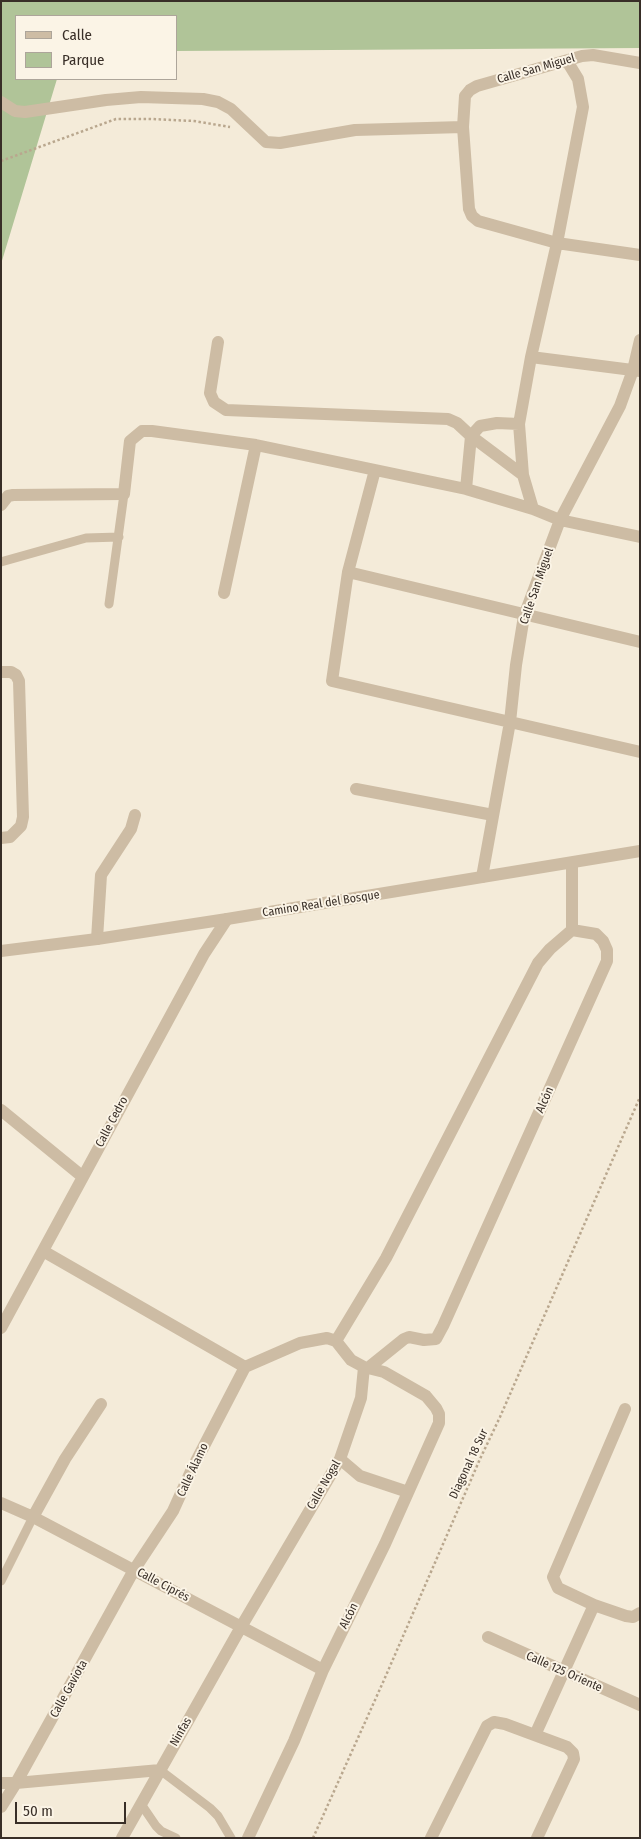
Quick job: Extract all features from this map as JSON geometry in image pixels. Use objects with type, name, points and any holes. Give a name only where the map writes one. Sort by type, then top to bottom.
[{"type":"street","name":"Calle San Miguel","points":[[463,127],[465,96],[477,86],[582,56],[593,55],[640,63]]},
{"type":"street","points":[[533,510],[523,476],[519,424],[583,107],[578,79],[567,61]]},
{"type":"street","points":[[1,102],[15,111],[25,112],[106,100],[141,97],[203,99],[218,102],[231,109],[266,142],[280,143],[356,130],[463,127],[470,209],[472,216],[478,221],[557,243],[640,255]]},
{"type":"street","name":"Calle San Miguel","points":[[482,877],[510,722],[516,665],[524,616],[560,520],[620,406],[636,370],[640,340]]},
{"type":"street","points":[[218,342],[210,393],[214,402],[226,410],[448,419],[457,423],[523,476]]},
{"type":"street","points":[[531,357],[636,370]]},
{"type":"street","points":[[466,489],[471,436],[480,426],[497,423],[519,424]]},
{"type":"street","points":[[1,505],[8,496],[13,495],[124,494],[130,441],[142,431],[152,431],[256,445],[466,489],[560,520],[640,537]]},
{"type":"street","points":[[224,593],[256,445]]},
{"type":"street","points":[[375,470],[348,572],[332,681],[640,752]]},
{"type":"street","points":[[348,572],[524,616],[640,642]]},
{"type":"street","points":[[1,672],[11,672],[16,675],[19,681],[23,817],[21,826],[10,837],[1,838]]},
{"type":"street","points":[[356,789],[493,815]]},
{"type":"street","points":[[96,939],[101,875],[131,829],[135,815]]},
{"type":"street","name":"Camino Real del Bosque","points":[[1,951],[227,919],[640,851]]},
{"type":"street","points":[[336,1341],[386,1258],[538,963],[550,949],[572,930],[572,863]]},
{"type":"street","name":"Calle Cedro","points":[[1,1328],[204,954],[227,919]]},
{"type":"street","name":"Alcón","points":[[366,1368],[404,1339],[409,1337],[424,1340],[436,1339],[444,1326],[607,961],[607,950],[603,940],[596,934],[572,930]]},
{"type":"street","points":[[1,1110],[83,1177]]},
{"type":"street","points":[[43,1251],[245,1367],[300,1342],[327,1338],[336,1341],[351,1360],[366,1368]]},
{"type":"street","name":"Calle Álamo","points":[[134,1570],[173,1511],[192,1469],[245,1367]]},
{"type":"street","name":"Alcón","points":[[248,1838],[294,1741],[323,1670],[385,1544],[439,1423],[439,1414],[426,1396],[384,1372],[366,1368]]},
{"type":"street","name":"Calle Nogal","points":[[241,1628],[340,1459],[361,1398],[366,1368]]},
{"type":"street","points":[[33,1517],[65,1459],[101,1404]]},
{"type":"street","points":[[624,1409],[554,1577],[558,1588],[594,1605],[626,1616],[633,1616],[640,1612]]},
{"type":"street","points":[[340,1459],[360,1476],[408,1492]]},
{"type":"street","name":"Calle Ciprés","points":[[1,1503],[33,1517],[323,1670]]},
{"type":"street","name":"Calle Gaviota","points":[[1,1807],[134,1570]]},
{"type":"street","points":[[535,1735],[594,1605]]},
{"type":"street","name":"Ninfas","points":[[122,1838],[241,1628]]},
{"type":"street","name":"Calle 125 Oriente","points":[[488,1638],[640,1705]]},
{"type":"street","points":[[431,1838],[487,1726],[500,1722],[567,1747],[573,1754],[574,1759],[537,1838]]},
{"type":"street","points":[[1,1783],[160,1770]]},
{"type":"lane","points":[[109,604],[124,494]]},
{"type":"lane","points":[[1,562],[86,538],[119,537]]},
{"type":"lane","points":[[1,1580],[33,1517]]},
{"type":"lane","points":[[160,1770],[210,1808],[218,1816],[231,1838]]},
{"type":"lane","points":[[141,1804],[161,1831],[176,1838]]},
{"type":"path","points":[[1,161],[116,119],[194,121],[252,130]]},
{"type":"path","name":"Diagonal 18 Sur","points":[[313,1838],[480,1458],[500,1418],[640,1097]]},
{"type":"green space","points":[[1,1],[640,1],[640,48],[178,51],[178,15],[15,15],[15,80],[57,80],[1,264]]}]
